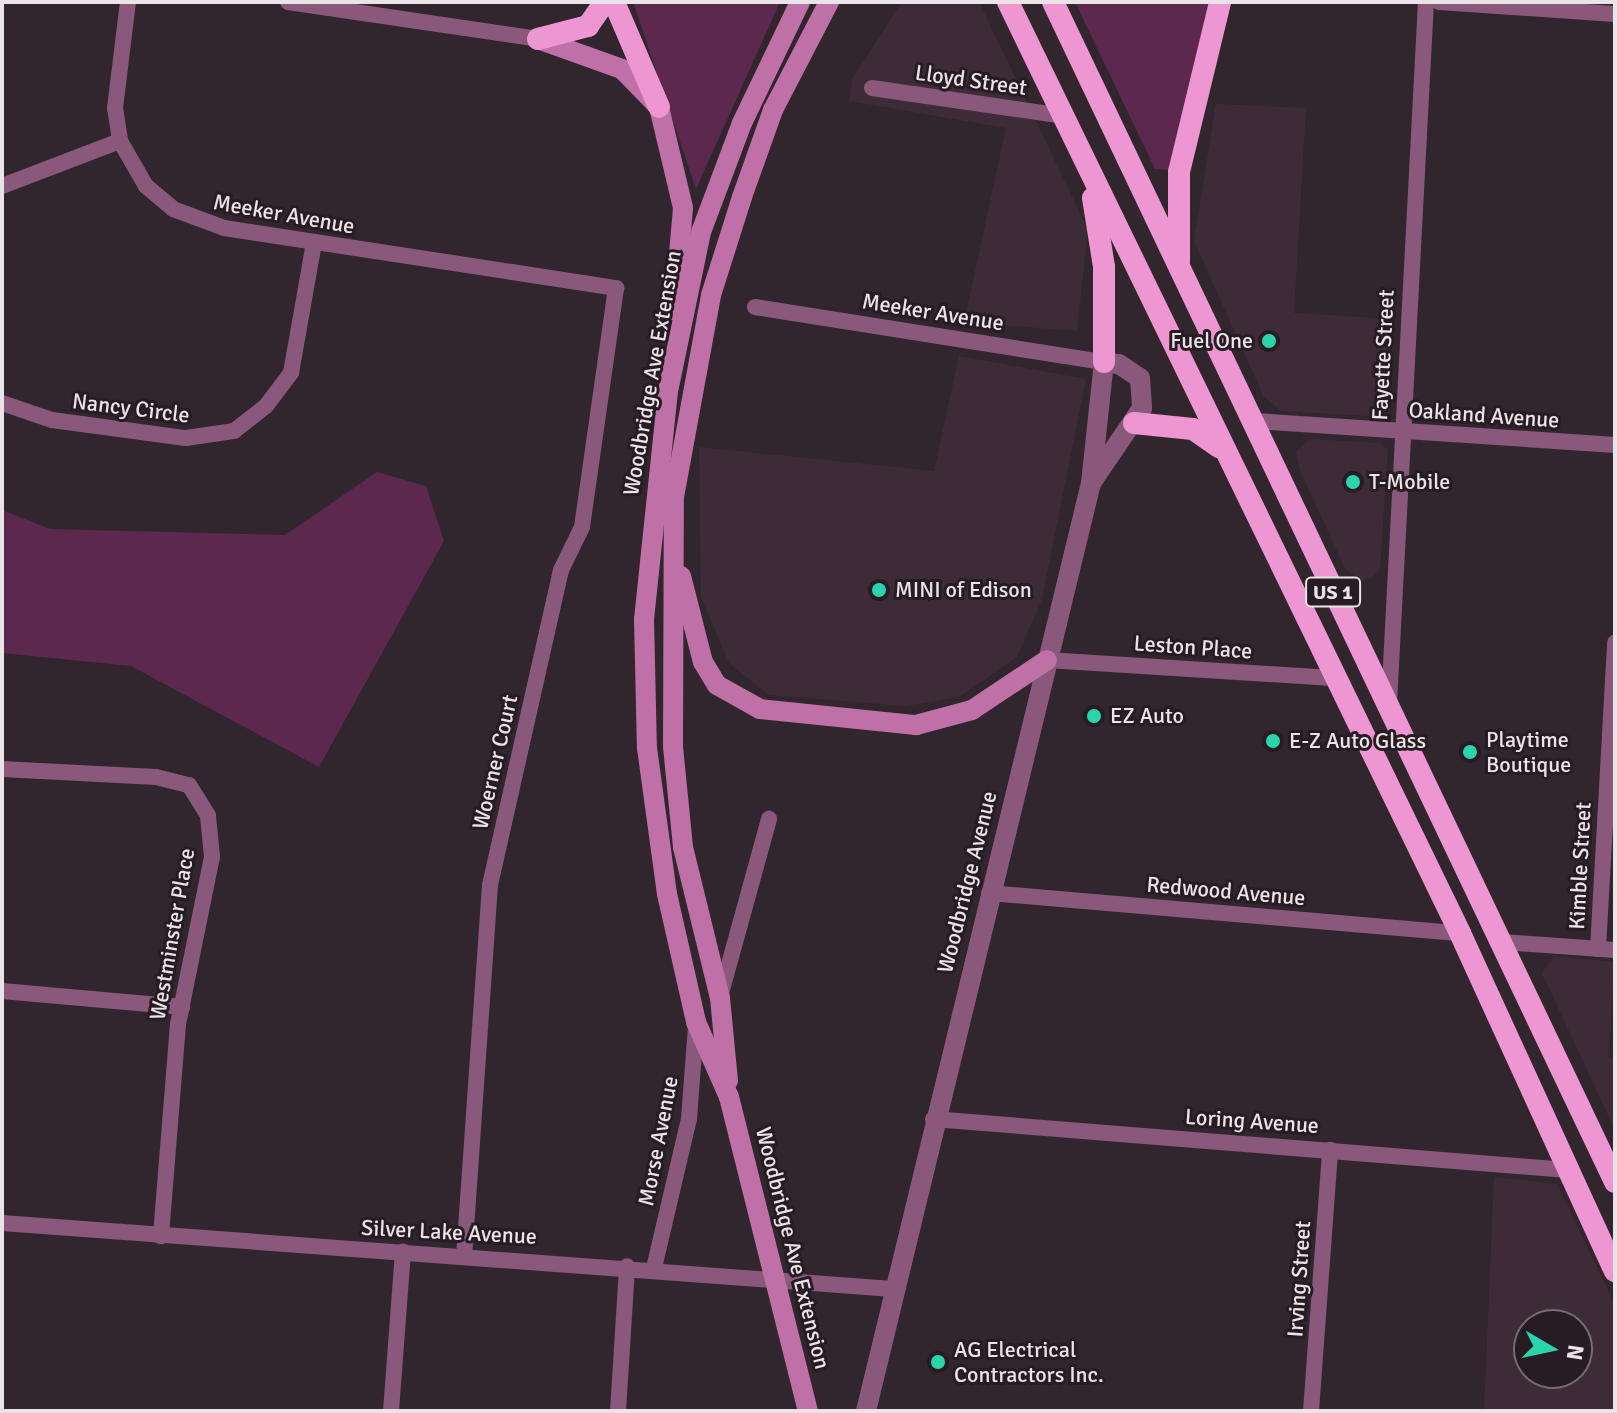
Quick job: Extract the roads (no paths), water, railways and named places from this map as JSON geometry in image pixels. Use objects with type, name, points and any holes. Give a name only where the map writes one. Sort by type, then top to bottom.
[{"type":"highway","points":[[538,39],[588,26],[605,2]]},
{"type":"highway","points":[[614,2],[659,107]]},
{"type":"highway","name":"US 1","points":[[1008,2],[1460,933],[1615,1271]]},
{"type":"highway","name":"US 1","points":[[1053,2],[1180,274],[1255,421],[1389,710],[1614,1178]]},
{"type":"highway","points":[[1180,274],[1179,172],[1220,2]]},
{"type":"highway","points":[[1088,170],[1104,267],[1104,362]]},
{"type":"highway","points":[[1134,423],[1193,429],[1224,452]]},
{"type":"main road","name":"Woodbridge Ave Extension","points":[[800,2],[742,123],[701,232],[668,391],[644,619],[647,748],[667,894],[696,1022],[729,1097],[808,1411]]},
{"type":"main road","name":"Woodbridge Ave Extension","points":[[729,1097],[720,998],[683,847],[673,746],[674,497],[708,309],[737,211],[773,110],[829,2]]},
{"type":"main road","points":[[538,39],[622,69],[659,107],[683,208],[668,391]]},
{"type":"main road","points":[[674,497],[691,626],[703,662],[734,698],[760,709],[916,725],[972,710],[1047,660]]},
{"type":"street","name":"Meeker Avenue","points":[[128,2],[115,108],[120,141],[146,186],[173,209],[224,228],[616,288]]},
{"type":"street","points":[[292,2],[538,39]]},
{"type":"street","name":"Fayette Street","points":[[1389,710],[1401,431],[1426,2]]},
{"type":"street","points":[[1439,2],[1615,14]]},
{"type":"street","name":"Lloyd Street","points":[[872,88],[1063,116]]},
{"type":"street","points":[[2,186],[120,141]]},
{"type":"street","name":"Nancy Circle","points":[[2,403],[52,420],[186,438],[234,431],[266,406],[291,373],[314,242]]},
{"type":"street","name":"Woerner Court","points":[[464,1254],[490,885],[561,570],[582,527],[616,288]]},
{"type":"street","name":"Meeker Avenue","points":[[755,307],[1104,362]]},
{"type":"street","points":[[1091,483],[1113,442],[1134,423],[1144,391],[1140,378],[1104,362]]},
{"type":"street","name":"Woodbridge Avenue","points":[[866,1411],[933,1119],[1091,483],[1104,362]]},
{"type":"street","name":"Oakland Avenue","points":[[1255,421],[1615,445]]},
{"type":"street","name":"Kimble Street","points":[[1606,950],[1615,642]]},
{"type":"street","name":"Leston Place","points":[[1047,660],[1336,678]]},
{"type":"street","name":"Westminster Place","points":[[2,769],[156,777],[189,785],[208,816],[212,857],[182,1007],[161,1236]]},
{"type":"street","points":[[720,998],[769,819]]},
{"type":"street","name":"Redwood Avenue","points":[[989,893],[1460,933]]},
{"type":"street","points":[[1503,942],[1606,950]]},
{"type":"street","points":[[2,991],[182,1007]]},
{"type":"street","name":"Morse Avenue","points":[[654,1268],[689,1119],[696,1022]]},
{"type":"street","name":"Loring Avenue","points":[[933,1119],[1567,1170]]},
{"type":"street","name":"Irving Street","points":[[1311,1411],[1330,1150]]},
{"type":"street","name":"Silver Lake Avenue","points":[[2,1223],[627,1266],[893,1289]]},
{"type":"street","points":[[391,1411],[403,1251]]},
{"type":"street","points":[[618,1411],[627,1266]]},
{"type":"place","name":"Fuel One","points":[[1269,341]]},
{"type":"place","name":"T-Mobile","points":[[1353,482]]},
{"type":"place","name":"MINI of Edison","points":[[879,590]]},
{"type":"place","name":"EZ Auto","points":[[1094,716]]},
{"type":"place","name":"E-Z Auto Glass","points":[[1273,741]]},
{"type":"place","name":"Playtime Boutique","points":[[1470,752]]},
{"type":"place","name":"AG Electrical Contractors Inc.","points":[[938,1362]]}]
